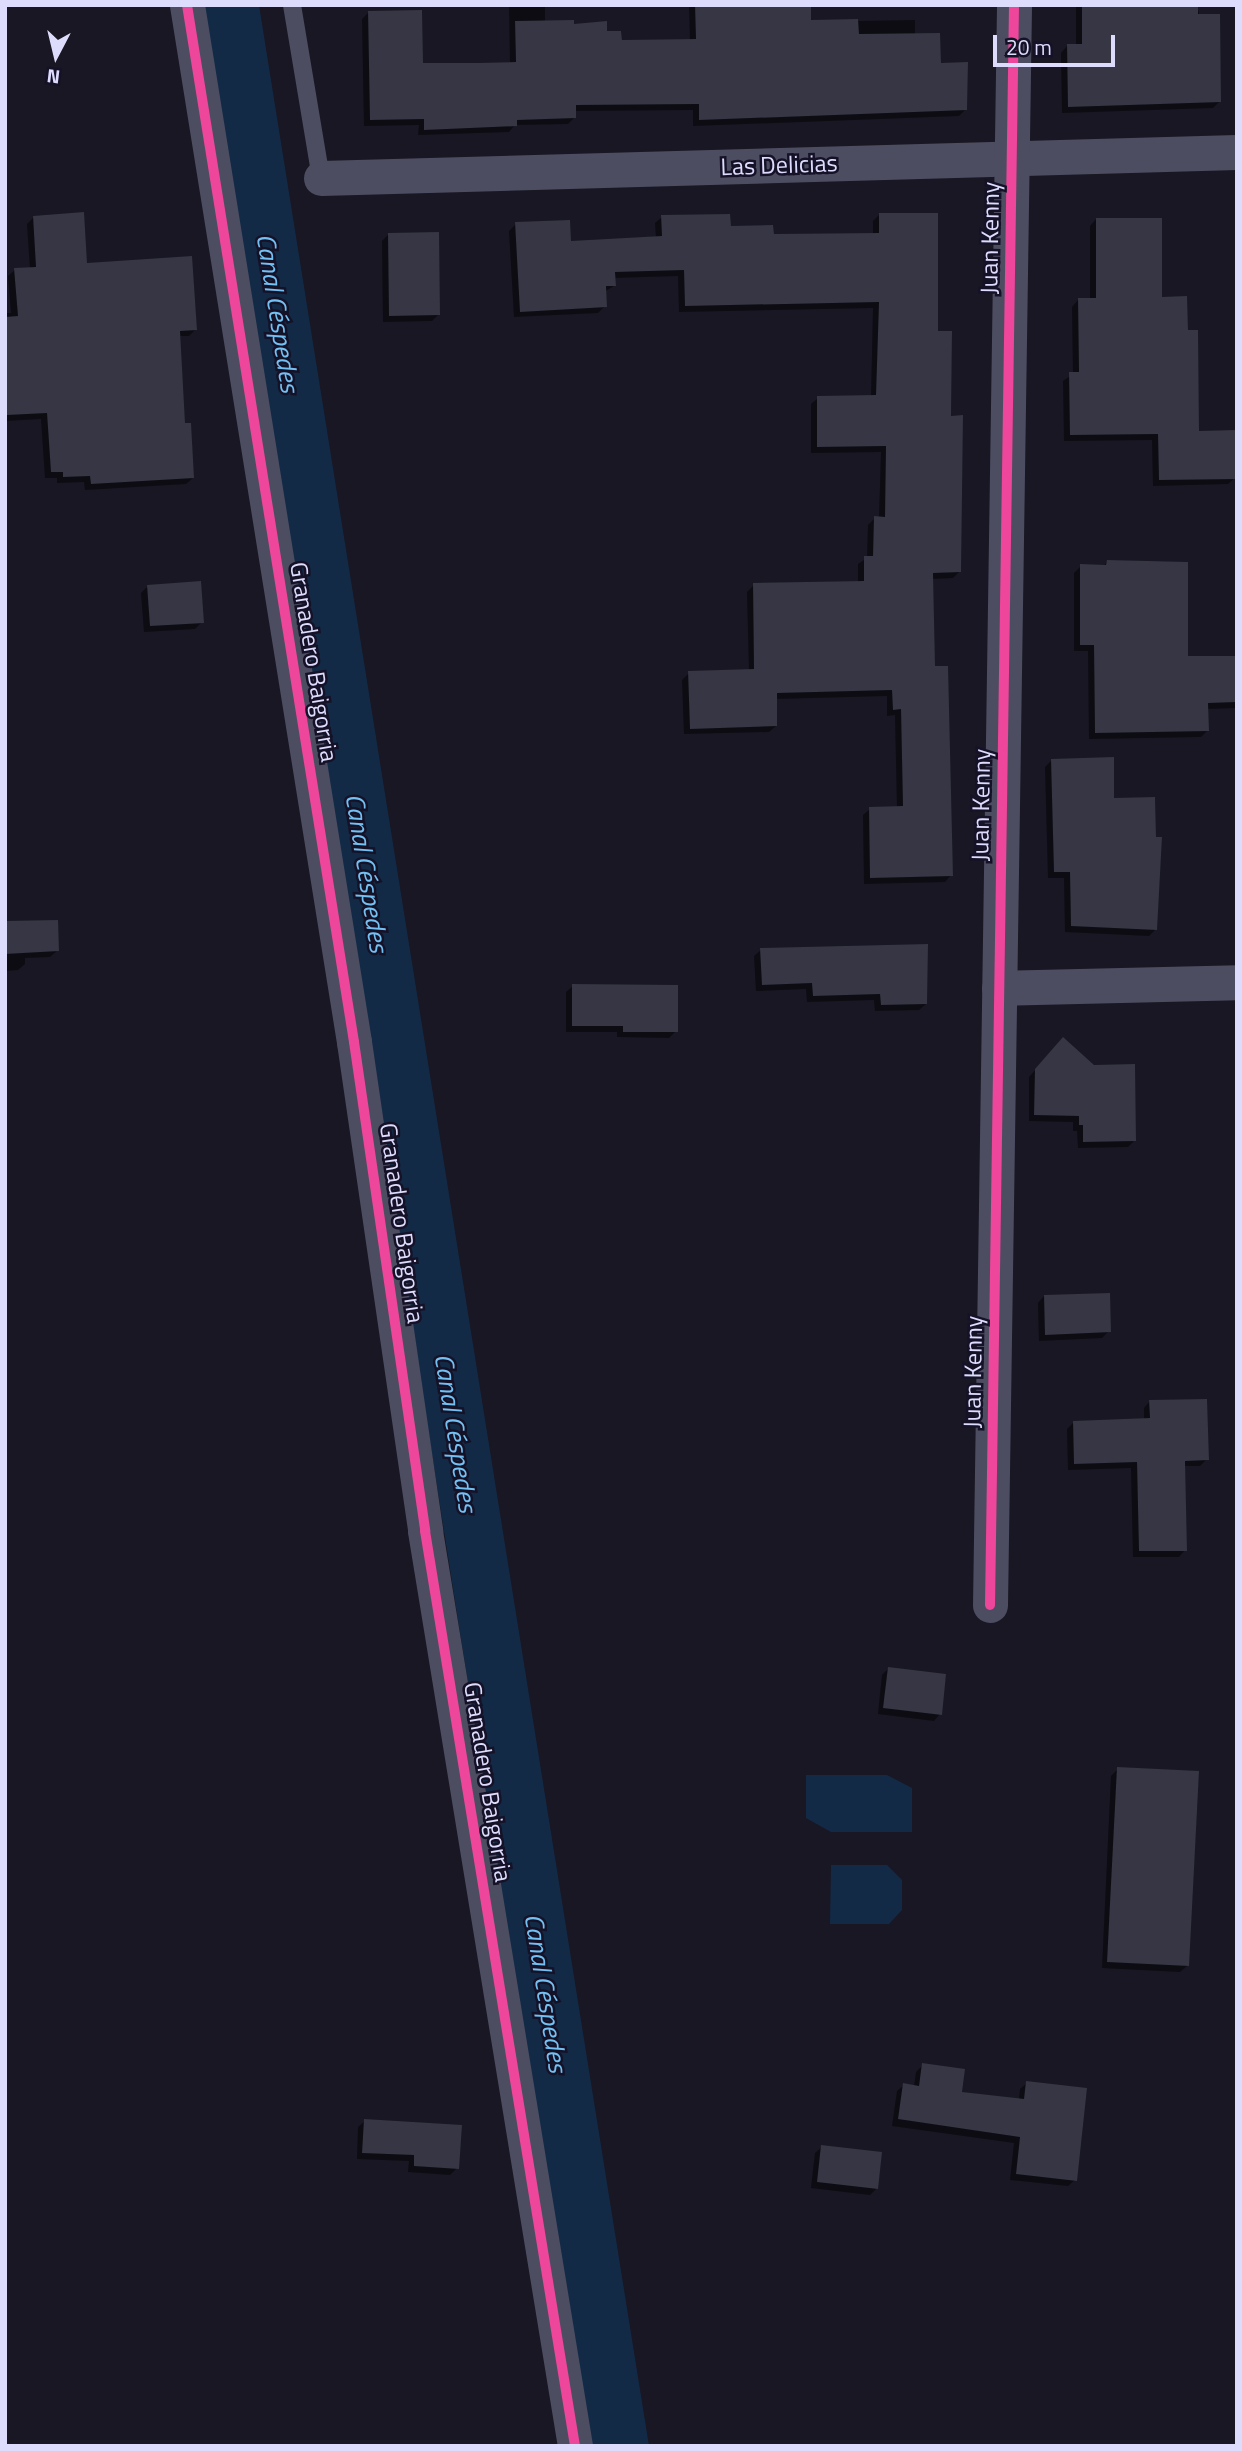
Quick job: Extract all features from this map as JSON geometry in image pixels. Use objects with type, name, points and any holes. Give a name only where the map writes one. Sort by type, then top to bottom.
[{"type":"street","name":"Granadero Baigorria","points":[[187,5],[352,1028],[425,1531],[575,2446]]},
{"type":"street","name":"Juan Kenny","points":[[990,1605],[1014,5]]},
{"type":"street","name":"Las Delicias","points":[[321,178],[1237,152]]},
{"type":"street","points":[[999,989],[1237,982]]},
{"type":"lane","points":[[292,5],[321,178]]},
{"type":"water","name":"Canal Céspedes","points":[[199,5],[259,5],[649,2446],[588,2446],[367,1041]]},
{"type":"water","points":[[806,1775],[887,1775],[912,1788],[912,1832],[831,1832],[806,1818]]},
{"type":"water","points":[[831,1865],[887,1865],[902,1880],[902,1910],[889,1924],[830,1924]]},
{"type":"building","points":[[695,5],[811,5],[811,20],[858,19],[859,34],[940,33],[941,63],[968,62],[967,110],[699,120],[699,104],[576,105],[576,118],[517,120],[517,126],[424,130],[424,119],[370,120],[368,11],[422,10],[423,63],[478,63],[516,62],[515,21],[574,20],[574,24],[607,21],[607,31],[621,31],[622,40],[696,39]]},
{"type":"building","points":[[1082,5],[1198,5],[1198,14],[1220,14],[1221,102],[1068,107],[1067,44],[1082,44]]},
{"type":"building","points":[[84,212],[87,263],[192,256],[197,330],[180,331],[185,423],[191,423],[194,478],[91,484],[90,476],[63,477],[63,472],[51,472],[47,413],[7,415],[5,317],[18,316],[14,268],[36,267],[33,216]]},
{"type":"building","points":[[879,213],[938,213],[938,331],[952,331],[951,416],[963,415],[961,572],[933,573],[935,666],[948,666],[953,876],[870,878],[869,807],[903,806],[901,709],[893,710],[892,690],[777,693],[777,726],[690,729],[688,671],[754,669],[753,583],[864,581],[864,556],[873,556],[874,516],[885,517],[886,446],[817,447],[817,396],[876,395],[879,302],[685,306],[684,270],[615,272],[616,286],[606,286],[607,307],[520,312],[515,222],[570,220],[571,241],[662,236],[661,215],[730,214],[731,226],[773,225],[774,234],[879,233]]},
{"type":"building","points":[[1096,218],[1162,218],[1162,297],[1187,296],[1188,330],[1198,330],[1199,431],[1236,430],[1237,479],[1159,480],[1158,434],[1070,435],[1069,372],[1079,372],[1078,298],[1096,298]]},
{"type":"building","points":[[439,232],[440,315],[389,316],[388,233]]},
{"type":"building","points":[[1107,560],[1188,562],[1188,656],[1237,656],[1237,702],[1208,703],[1209,731],[1095,733],[1094,645],[1080,645],[1080,564],[1106,565]]},
{"type":"building","points":[[201,581],[204,623],[150,626],[147,585]]},
{"type":"building","points":[[1114,757],[1114,798],[1155,797],[1156,837],[1162,837],[1157,930],[1071,926],[1070,872],[1054,872],[1051,759]]},
{"type":"building","points":[[58,920],[59,951],[5,954],[5,921]]},
{"type":"building","points":[[928,944],[927,1004],[881,1005],[880,994],[813,996],[812,983],[762,985],[760,948]]},
{"type":"building","points":[[572,984],[678,985],[678,1032],[623,1032],[623,1026],[572,1026]]},
{"type":"building","points":[[1063,1037],[1094,1065],[1135,1064],[1136,1141],[1083,1142],[1083,1125],[1079,1125],[1079,1116],[1034,1115],[1035,1069]]},
{"type":"building","points":[[1110,1293],[1111,1332],[1045,1335],[1044,1295]]},
{"type":"building","points":[[1207,1399],[1209,1460],[1185,1461],[1187,1551],[1139,1551],[1137,1462],[1074,1464],[1073,1421],[1150,1418],[1149,1400]]},
{"type":"building","points":[[888,1667],[946,1674],[942,1715],[883,1708]]},
{"type":"building","points":[[1117,1767],[1199,1771],[1189,1966],[1107,1962]]},
{"type":"building","points":[[922,2063],[965,2069],[962,2092],[1024,2099],[1026,2081],[1087,2088],[1077,2181],[1016,2174],[1020,2137],[898,2119],[903,2083],[919,2086]]},
{"type":"building","points":[[364,2119],[462,2125],[459,2169],[414,2166],[414,2155],[362,2153]]},
{"type":"building","points":[[821,2145],[882,2152],[878,2189],[817,2182]]},
{"type":"cycle path","points":[[187,5],[354,1042],[425,1531],[575,2446]]},
{"type":"cycle path","points":[[990,1605],[1014,5]]}]
